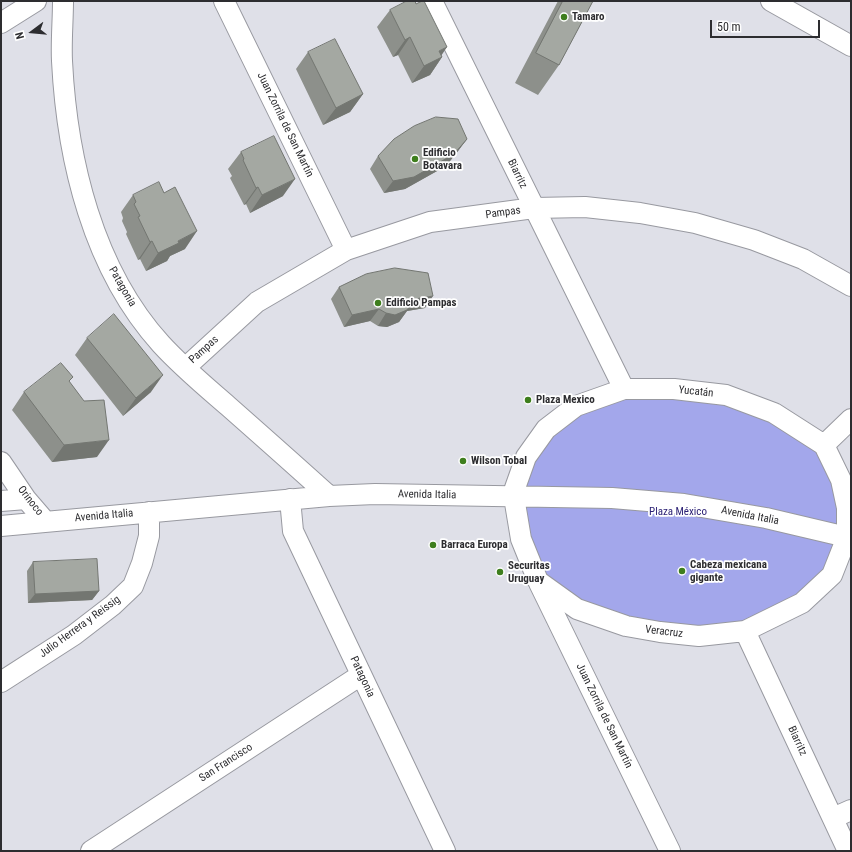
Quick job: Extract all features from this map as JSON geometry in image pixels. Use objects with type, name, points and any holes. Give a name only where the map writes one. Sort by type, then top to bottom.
[{"type":"street","points":[[1,23],[36,1]]},
{"type":"street","name":"Patagonia","points":[[63,1],[62,61],[71,142],[79,180],[90,216],[109,265],[139,317],[161,344],[184,368],[330,496]]},
{"type":"street","name":"Juan Zorrila de San Martín","points":[[224,1],[346,250]]},
{"type":"street","name":"Biarritz","points":[[432,1],[624,390]]},
{"type":"street","points":[[771,1],[851,46]]},
{"type":"street","name":"Pampas","points":[[184,368],[258,302],[346,250],[430,222],[534,208],[585,207],[640,213],[695,223],[754,240],[803,260],[851,286]]},
{"type":"street","name":"Yucatán","points":[[514,497],[515,488],[526,457],[546,429],[576,406],[624,390],[674,389],[726,395],[774,413],[824,445]]},
{"type":"street","points":[[849,537],[848,508],[841,480],[824,445],[851,418]]},
{"type":"street","name":"Orinoco","points":[[1,462],[26,499],[45,521]]},
{"type":"street","name":"Avenida Italia","points":[[1,526],[290,499],[375,494],[612,498],[684,504],[766,518],[849,537]]},
{"type":"street","points":[[514,497],[521,539],[538,581]]},
{"type":"street","points":[[1,501],[26,499]]},
{"type":"street","name":"Patagonia","points":[[290,499],[293,531],[445,851]]},
{"type":"street","name":"Julio Herrera y Reissig","points":[[1,682],[74,635],[113,605],[133,586],[142,563],[149,536],[149,512]]},
{"type":"street","name":"Veracruz","points":[[538,581],[577,608],[626,626],[660,632],[699,636],[745,631],[802,603],[832,575],[849,537]]},
{"type":"street","name":"Juan Zorrila de San Martín","points":[[538,581],[670,851]]},
{"type":"street","name":"Biarritz","points":[[745,631],[848,851]]},
{"type":"street","name":"San Francisco","points":[[91,851],[361,675]]},
{"type":"street","points":[[833,818],[851,810]]},
{"type":"green space","name":"Plaza México","points":[[624,389],[726,395],[824,445],[847,508],[832,575],[745,631],[626,626],[538,581],[515,488],[546,429]]},
{"type":"building","points":[[407,1],[415,1],[416,4],[424,1],[447,47],[439,51],[442,57],[424,66],[410,37],[405,40],[390,10]]},
{"type":"building","points":[[563,1],[593,1],[559,65],[536,53]]},
{"type":"building","points":[[335,39],[363,94],[336,108],[308,52]]},
{"type":"building","name":"Edificio Botavara","points":[[436,117],[458,119],[467,139],[454,154],[414,177],[393,181],[378,156],[394,139],[414,126]]},
{"type":"building","points":[[274,136],[295,179],[262,195],[258,187],[256,188],[243,160],[244,159],[241,152]]},
{"type":"building","points":[[159,182],[164,193],[175,187],[197,231],[178,241],[179,243],[158,253],[152,241],[150,242],[138,217],[140,216],[134,204],[136,202],[133,195]]},
{"type":"building","name":"Edificio Pampas","points":[[395,268],[428,273],[433,296],[415,299],[407,310],[395,315],[386,313],[379,309],[352,315],[339,287],[366,274]]},
{"type":"building","points":[[114,314],[163,375],[136,398],[87,338]]},
{"type":"building","points":[[61,363],[73,377],[69,381],[84,401],[104,400],[109,440],[64,445],[24,392]]},
{"type":"building","points":[[97,559],[99,591],[35,594],[33,562]]},
{"type":"place","name":"Tamaro","points":[[564,17]]},
{"type":"place","name":"Edificio Botavara","points":[[415,159]]},
{"type":"place","name":"Edificio Pampas","points":[[378,303]]},
{"type":"place","name":"Plaza Mexico","points":[[528,400]]},
{"type":"place","name":"Wilson Tobal","points":[[463,461]]},
{"type":"place","name":"Barraca Europa","points":[[433,545]]},
{"type":"place","name":"Cabeza mexicana gigante","points":[[682,571]]},
{"type":"place","name":"Securitas Uruguay","points":[[500,572]]}]
